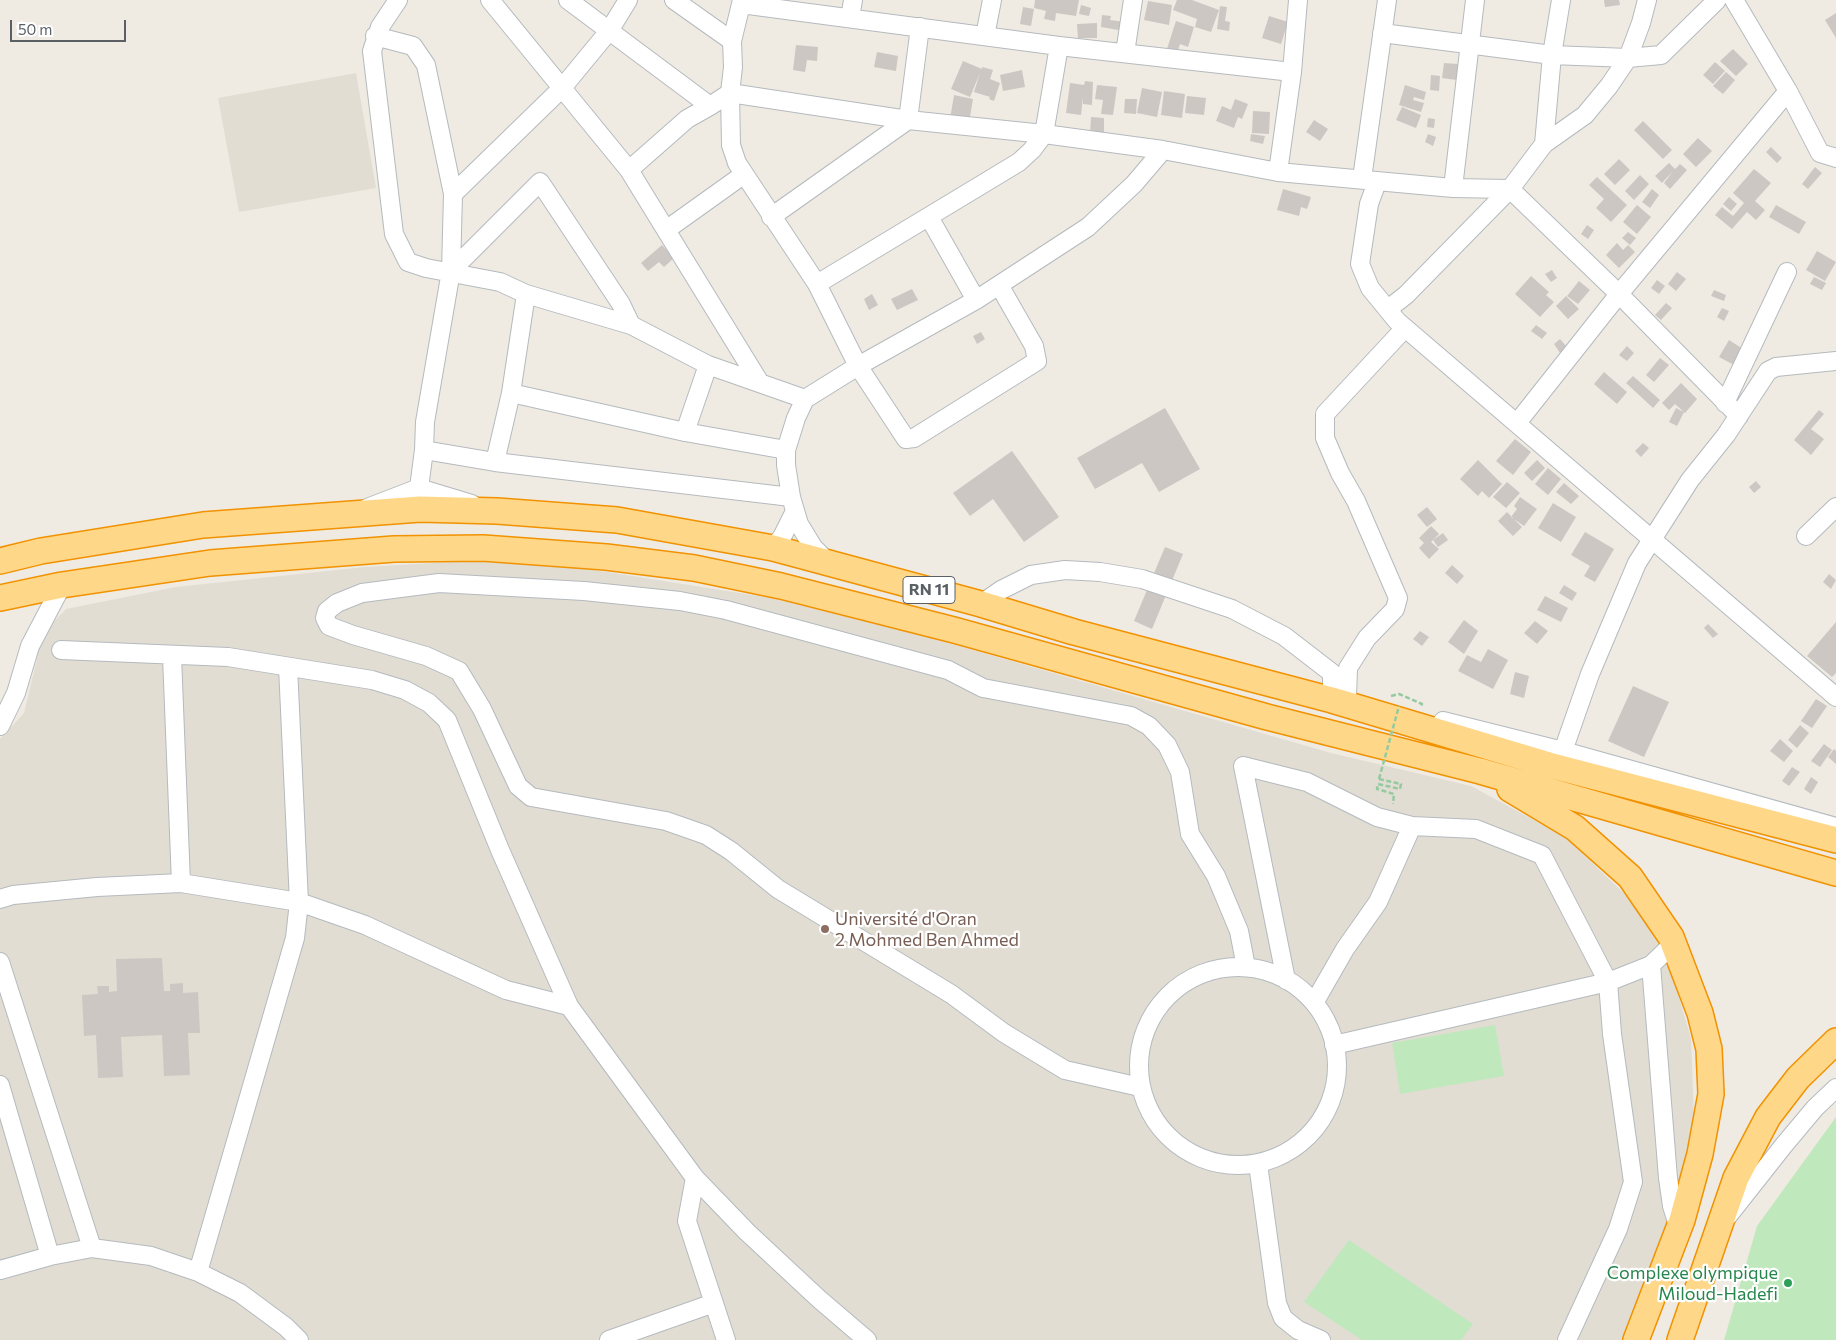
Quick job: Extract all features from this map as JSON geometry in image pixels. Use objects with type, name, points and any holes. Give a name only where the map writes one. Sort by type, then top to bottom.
[{"type":"highway","name":"RN 11","points":[[0,561],[41,551],[204,525],[420,509],[497,511],[617,520],[773,548],[981,604],[1074,632],[1340,699],[1549,765],[1836,840]]},
{"type":"highway","name":"RN 11","points":[[0,598],[62,585],[210,563],[394,549],[483,548],[606,557],[694,568],[781,586],[944,628],[1266,717],[1480,771],[1836,873]]},
{"type":"highway","points":[[1480,771],[1575,828],[1630,877],[1674,943],[1700,1012],[1709,1049],[1712,1094],[1700,1154],[1680,1228],[1636,1340]]},
{"type":"highway","points":[[1680,1340],[1736,1178],[1768,1117],[1798,1078],[1836,1041]]},
{"type":"street","points":[[398,0],[375,36],[372,52],[394,234],[408,262],[426,268],[452,271],[500,282],[526,294],[631,325],[708,365],[805,400]]},
{"type":"street","points":[[490,0],[628,170],[760,383]]},
{"type":"street","points":[[568,0],[710,106]]},
{"type":"street","points":[[454,194],[562,88],[609,31],[628,0]]},
{"type":"street","points":[[674,0],[732,41]]},
{"type":"street","points":[[850,18],[853,0]]},
{"type":"street","points":[[985,36],[992,0]]},
{"type":"street","points":[[1125,53],[1132,0]]},
{"type":"street","points":[[1278,172],[1292,72],[1298,0]]},
{"type":"street","points":[[1387,0],[1382,33],[1369,204],[1360,264],[1370,288],[1405,328],[1836,697]]},
{"type":"street","points":[[1454,188],[1475,0]]},
{"type":"street","points":[[1544,144],[1552,55],[1561,0]]},
{"type":"street","points":[[1388,310],[1406,296],[1510,189],[1544,144],[1585,115],[1609,86],[1628,58],[1641,23],[1646,0]]},
{"type":"street","points":[[1382,33],[1552,55],[1628,58],[1661,55],[1717,0]]},
{"type":"street","points":[[1734,0],[1788,91],[1820,154],[1836,158]]},
{"type":"street","points":[[999,285],[1034,346],[1037,361],[914,438],[906,439],[858,366],[817,284],[737,163],[731,145],[730,93],[733,68],[732,41],[742,2],[1059,46],[1292,72]]},
{"type":"street","points":[[771,217],[908,120],[920,27]]},
{"type":"street","points":[[375,36],[413,46],[426,65],[454,194],[452,271],[425,422],[420,488]]},
{"type":"street","points":[[817,284],[1019,162],[1032,150],[1044,134],[1059,46]]},
{"type":"street","points":[[1517,423],[1619,294],[1788,91]]},
{"type":"street","points":[[628,170],[687,119],[730,93],[908,120],[1044,134],[1163,150],[1278,172],[1454,188],[1510,189],[1619,294],[1739,416]]},
{"type":"street","points":[[833,565],[809,542],[793,504],[786,465],[786,450],[796,418],[805,400],[858,366],[976,300],[1088,227],[1103,216],[1163,150]]},
{"type":"street","points":[[666,230],[744,174]]},
{"type":"street","points":[[452,271],[540,182],[621,304],[631,325]]},
{"type":"street","points":[[929,217],[976,300]]},
{"type":"street","points":[[1725,403],[1787,272]]},
{"type":"street","points":[[495,462],[512,393],[526,294]]},
{"type":"street","points":[[1340,699],[1348,668],[1367,638],[1395,609],[1398,598],[1356,501],[1327,445],[1324,432],[1325,414],[1405,328]]},
{"type":"street","points":[[1563,751],[1590,674],[1637,562],[1690,480],[1739,416],[1768,371],[1776,367],[1836,362]]},
{"type":"street","points":[[685,432],[708,365]]},
{"type":"street","points":[[512,393],[685,432],[786,450]]},
{"type":"street","points":[[424,450],[495,462],[793,504]]},
{"type":"street","points":[[354,515],[376,503],[420,488],[497,511]]},
{"type":"street","points":[[773,548],[782,537],[793,504]]},
{"type":"street","points":[[1806,536],[1836,507]]},
{"type":"street","points":[[981,604],[1001,590],[1031,576],[1065,570],[1142,579],[1232,609],[1284,636],[1332,672],[1340,699]]},
{"type":"street","points":[[1140,1087],[1065,1070],[1004,1033],[951,994],[778,889],[731,851],[706,835],[666,821],[531,797],[518,786],[482,709],[459,671],[426,656],[353,635],[329,626],[325,618],[327,611],[336,603],[362,593],[439,583],[584,591],[680,601],[726,610],[948,670],[983,688],[1131,716],[1149,726],[1167,745],[1180,772],[1190,834],[1216,876],[1239,930],[1246,967]]},
{"type":"street","points":[[0,726],[16,693],[30,646],[62,585]]},
{"type":"street","points":[[61,650],[228,657],[372,680],[405,690],[429,703],[447,720],[500,850],[569,1006],[695,1178],[754,1239],[819,1300],[867,1340]]},
{"type":"street","points":[[172,656],[181,883]]},
{"type":"street","points":[[198,1272],[295,938],[299,902],[288,667]]},
{"type":"street","points":[[1340,699],[1563,751],[1836,827]]},
{"type":"street","points":[[1286,980],[1243,766],[1307,782],[1377,817],[1412,826],[1476,829],[1542,854],[1608,982],[1612,1034],[1633,1182],[1618,1229],[1567,1340]]},
{"type":"street","points":[[1314,1003],[1345,949],[1378,902],[1412,826]]},
{"type":"street","points":[[0,899],[12,895],[97,887],[181,883],[299,902],[365,925],[506,990],[569,1006]]},
{"type":"street","points":[[1334,1045],[1608,982],[1651,965],[1674,943]]},
{"type":"street","points":[[0,962],[92,1248]]},
{"type":"street","points":[[1651,965],[1668,1178],[1672,1206],[1680,1228]]},
{"type":"street","points":[[1246,967],[1267,971],[1286,980],[1314,1003],[1327,1023],[1334,1045],[1336,1076],[1328,1107],[1311,1133],[1287,1152],[1258,1164],[1227,1165],[1197,1157],[1171,1140],[1161,1128],[1152,1116],[1140,1087],[1139,1056],[1146,1026],[1163,1000],[1186,981],[1215,969],[1246,967]]},
{"type":"street","points":[[0,1085],[50,1256]]},
{"type":"street","points":[[1717,1231],[1784,1145],[1815,1108],[1836,1088]]},
{"type":"street","points":[[1258,1164],[1277,1303],[1283,1318],[1298,1330],[1321,1340]]},
{"type":"street","points":[[695,1178],[687,1221],[726,1340]]},
{"type":"street","points":[[0,1270],[50,1256],[92,1248],[150,1256],[198,1272],[240,1293],[286,1327],[299,1340]]},
{"type":"street","points":[[609,1340],[714,1302]]},
{"type":"path","points":[[1392,821],[1394,794],[1377,790],[1378,784],[1400,789],[1401,784],[1379,779],[1399,706]]},
{"type":"shaded area","points":[[356,73],[376,188],[239,212],[218,98]]},
{"type":"shaded area","name":"Université d'Oran 2 Mohmed Ben Ahmed","points":[[470,561],[588,569],[771,598],[928,637],[1331,753],[1471,786],[1565,837],[1632,901],[1667,958],[1691,1038],[1694,1119],[1670,1252],[1635,1340],[0,1340],[0,739],[24,713],[37,659],[39,637],[66,609],[176,587],[365,567]]},
{"type":"green space","points":[[1495,1025],[1504,1076],[1400,1094],[1392,1043]]},
{"type":"green space","name":"Complexe olympique Miloud-Hadefi","points":[[1836,1117],[1836,1340],[1724,1340],[1757,1226]]},
{"type":"green space","points":[[1349,1240],[1473,1324],[1461,1340],[1362,1340],[1304,1302]]},
{"type":"building","points":[[1035,0],[1079,0],[1076,16],[1056,13],[1055,21],[1044,19],[1046,11],[1034,8]]},
{"type":"building","points":[[1177,0],[1192,0],[1219,10],[1211,32],[1195,27],[1197,19],[1173,10]]},
{"type":"building","points":[[1604,0],[1619,0],[1620,5],[1605,7]]},
{"type":"building","points":[[1148,1],[1172,5],[1169,25],[1144,20]]},
{"type":"building","points":[[1081,5],[1091,8],[1089,16],[1079,14]]},
{"type":"building","points":[[1220,6],[1227,7],[1225,21],[1230,22],[1229,31],[1217,29]]},
{"type":"building","points":[[1023,7],[1034,9],[1031,26],[1020,24]]},
{"type":"building","points":[[1836,13],[1836,38],[1825,20]]},
{"type":"building","points":[[1102,15],[1111,16],[1110,20],[1125,22],[1124,31],[1101,27]]},
{"type":"building","points":[[1269,16],[1288,22],[1281,44],[1262,38]]},
{"type":"building","points":[[1176,21],[1194,27],[1188,47],[1180,44],[1174,62],[1164,58]]},
{"type":"building","points":[[1097,23],[1097,38],[1078,38],[1077,24]]},
{"type":"building","points":[[796,45],[818,47],[817,61],[807,60],[805,72],[793,70]]},
{"type":"building","points":[[1733,49],[1748,64],[1736,76],[1720,61]]},
{"type":"building","points":[[877,52],[898,56],[896,71],[874,67]]},
{"type":"building","points":[[963,61],[982,69],[982,67],[993,70],[990,79],[1000,83],[994,101],[989,99],[990,97],[974,92],[980,73],[970,97],[951,89]]},
{"type":"building","points":[[1715,62],[1725,71],[1713,84],[1703,75]]},
{"type":"building","points":[[1444,63],[1458,64],[1457,80],[1442,78]]},
{"type":"building","points":[[1022,70],[1025,87],[1003,91],[1000,75]]},
{"type":"building","points":[[1726,72],[1735,80],[1723,94],[1713,86]]},
{"type":"building","points":[[1431,75],[1440,76],[1439,91],[1430,90]]},
{"type":"building","points":[[1085,81],[1093,82],[1092,105],[1083,104],[1083,97],[1081,115],[1066,113],[1070,83],[1084,85]]},
{"type":"building","points":[[1097,85],[1117,87],[1113,115],[1101,114],[1103,100],[1095,99]]},
{"type":"building","points":[[1405,85],[1426,92],[1424,100],[1414,97],[1413,100],[1424,103],[1421,112],[1399,105]]},
{"type":"building","points":[[1142,88],[1162,92],[1157,117],[1137,113]]},
{"type":"building","points":[[1164,91],[1185,94],[1182,118],[1161,115]]},
{"type":"building","points":[[954,95],[973,99],[969,123],[950,119]]},
{"type":"building","points":[[1187,96],[1206,98],[1204,115],[1185,113]]},
{"type":"building","points":[[1125,99],[1137,99],[1136,114],[1124,113]]},
{"type":"building","points":[[1235,99],[1248,104],[1242,119],[1238,117],[1234,128],[1216,121],[1222,106],[1231,110]]},
{"type":"building","points":[[1402,107],[1421,115],[1416,128],[1396,120]]},
{"type":"building","points":[[1253,111],[1270,112],[1269,134],[1252,133]]},
{"type":"building","points":[[1091,117],[1104,118],[1104,135],[1090,135]]},
{"type":"building","points":[[1428,118],[1435,119],[1434,128],[1427,127]]},
{"type":"building","points":[[1314,120],[1328,129],[1320,141],[1306,132]]},
{"type":"building","points":[[1643,121],[1672,150],[1663,159],[1634,130]]},
{"type":"building","points":[[1251,134],[1265,136],[1263,144],[1250,141]]},
{"type":"building","points":[[1428,134],[1436,137],[1433,146],[1425,142]]},
{"type":"building","points":[[1698,138],[1712,151],[1696,167],[1683,154]]},
{"type":"building","points":[[1771,147],[1782,158],[1777,163],[1766,152]]},
{"type":"building","points":[[1619,159],[1630,170],[1615,185],[1604,174]]},
{"type":"building","points":[[1669,163],[1675,169],[1680,164],[1687,170],[1670,189],[1664,183],[1673,171],[1662,183],[1655,176]]},
{"type":"building","points":[[1815,167],[1822,173],[1808,189],[1802,184]]},
{"type":"building","points":[[1754,169],[1771,183],[1755,201],[1765,210],[1756,220],[1747,212],[1732,229],[1715,215],[1722,207],[1733,216],[1744,203],[1733,193]]},
{"type":"building","points":[[1640,175],[1649,184],[1634,200],[1625,191]]},
{"type":"building","points":[[1597,177],[1627,205],[1611,222],[1596,208],[1604,199],[1589,185]]},
{"type":"building","points":[[1283,189],[1311,197],[1307,209],[1301,207],[1299,216],[1277,210]]},
{"type":"building","points":[[1652,189],[1659,195],[1650,208],[1642,202]]},
{"type":"building","points":[[1729,197],[1737,204],[1731,211],[1723,204]]},
{"type":"building","points":[[1637,205],[1651,217],[1637,234],[1623,222]]},
{"type":"building","points":[[1776,205],[1806,222],[1799,234],[1769,217]]},
{"type":"building","points":[[1587,225],[1594,230],[1588,239],[1581,234]]},
{"type":"building","points":[[1628,232],[1636,238],[1630,245],[1622,238]]},
{"type":"building","points":[[1617,243],[1623,250],[1628,245],[1635,252],[1619,268],[1606,255]]},
{"type":"building","points":[[662,245],[674,258],[664,267],[659,262],[648,271],[641,263]]},
{"type":"building","points":[[1817,251],[1836,262],[1825,281],[1806,270]]},
{"type":"building","points":[[1552,270],[1557,278],[1551,282],[1545,274]]},
{"type":"building","points":[[1677,272],[1686,279],[1676,291],[1668,284]]},
{"type":"building","points":[[1531,276],[1549,292],[1546,295],[1554,302],[1540,317],[1515,294]]},
{"type":"building","points":[[1814,277],[1826,283],[1822,290],[1810,284]]},
{"type":"building","points":[[1657,280],[1665,286],[1659,294],[1651,288]]},
{"type":"building","points":[[1579,281],[1590,290],[1578,304],[1567,296]]},
{"type":"building","points":[[912,289],[918,300],[897,310],[891,299]]},
{"type":"building","points":[[1714,290],[1726,295],[1724,301],[1711,296]]},
{"type":"building","points":[[872,294],[878,305],[869,310],[864,299]]},
{"type":"building","points":[[1566,296],[1579,309],[1568,319],[1556,306]]},
{"type":"building","points":[[1666,303],[1672,308],[1661,320],[1655,315]]},
{"type":"building","points":[[1722,308],[1729,311],[1724,321],[1717,317]]},
{"type":"building","points":[[1536,325],[1547,333],[1542,339],[1531,331]]},
{"type":"building","points":[[981,332],[985,339],[977,344],[973,336]]},
{"type":"building","points":[[1560,339],[1567,347],[1560,353],[1554,344]]},
{"type":"building","points":[[1729,340],[1743,349],[1734,365],[1719,357]]},
{"type":"building","points":[[1627,346],[1634,353],[1627,361],[1619,355]]},
{"type":"building","points":[[1660,358],[1669,365],[1654,382],[1646,375]]},
{"type":"building","points":[[1604,372],[1627,392],[1617,404],[1594,384]]},
{"type":"building","points":[[1633,376],[1660,400],[1653,408],[1626,383]]},
{"type":"building","points":[[1681,383],[1697,399],[1685,413],[1675,404],[1669,410],[1662,403]]},
{"type":"building","points":[[1165,408],[1200,469],[1159,492],[1142,463],[1095,489],[1077,458]]},
{"type":"building","points":[[1676,408],[1684,412],[1677,426],[1669,422]]},
{"type":"building","points":[[1819,410],[1824,414],[1811,429],[1824,439],[1811,455],[1794,440]]},
{"type":"building","points":[[1515,439],[1531,452],[1513,475],[1496,461]]},
{"type":"building","points":[[1643,443],[1649,448],[1641,457],[1635,451]]},
{"type":"building","points":[[1012,451],[1059,517],[1024,542],[993,499],[970,516],[953,493]]},
{"type":"building","points":[[1478,460],[1502,484],[1489,498],[1482,491],[1478,496],[1460,479]]},
{"type":"building","points":[[1537,460],[1545,468],[1532,481],[1524,473]]},
{"type":"building","points":[[1548,468],[1561,479],[1548,495],[1535,484]]},
{"type":"building","points":[[1756,481],[1761,487],[1754,493],[1749,487]]},
{"type":"building","points":[[1507,482],[1520,493],[1506,508],[1493,497]]},
{"type":"building","points":[[1564,483],[1579,496],[1571,504],[1556,492]]},
{"type":"building","points":[[1520,497],[1537,509],[1524,526],[1511,517],[1517,509],[1514,506]]},
{"type":"building","points":[[1553,503],[1576,517],[1561,542],[1538,528]]},
{"type":"building","points":[[1427,507],[1437,519],[1427,527],[1417,515]]},
{"type":"building","points":[[1507,512],[1522,527],[1513,536],[1498,521]]},
{"type":"building","points":[[1431,526],[1439,534],[1431,542],[1439,549],[1429,559],[1419,548],[1424,543],[1419,538]]},
{"type":"building","points":[[1585,532],[1614,549],[1595,582],[1584,576],[1590,566],[1571,555]]},
{"type":"building","points":[[1443,533],[1448,540],[1438,547],[1433,540]]},
{"type":"building","points":[[1165,547],[1183,554],[1152,629],[1134,621]]},
{"type":"building","points":[[1452,565],[1464,576],[1457,584],[1445,573]]},
{"type":"building","points":[[1829,574],[1836,580],[1831,589],[1823,582]]},
{"type":"building","points":[[1564,585],[1577,593],[1572,601],[1559,593]]},
{"type":"building","points":[[1545,596],[1568,608],[1561,622],[1537,610]]},
{"type":"building","points":[[1464,620],[1478,631],[1464,654],[1448,642]]},
{"type":"building","points":[[1535,621],[1548,631],[1537,644],[1524,633]]},
{"type":"building","points":[[1836,622],[1836,673],[1832,677],[1807,656]]},
{"type":"building","points":[[1708,624],[1718,634],[1713,638],[1704,628]]},
{"type":"building","points":[[1420,631],[1429,637],[1422,646],[1413,639]]},
{"type":"building","points":[[1488,649],[1508,660],[1493,689],[1458,671],[1467,655],[1481,662]]},
{"type":"building","points":[[1515,672],[1529,676],[1524,698],[1510,694]]},
{"type":"building","points":[[1633,686],[1669,702],[1644,757],[1608,741]]},
{"type":"building","points":[[1816,699],[1827,706],[1812,728],[1801,721]]},
{"type":"building","points":[[1800,725],[1809,733],[1797,748],[1788,740]]},
{"type":"building","points":[[1780,739],[1793,751],[1784,762],[1770,751]]},
{"type":"building","points":[[1824,744],[1832,750],[1820,767],[1811,761]]},
{"type":"building","points":[[1834,749],[1836,751],[1836,764],[1828,757]]},
{"type":"building","points":[[1792,767],[1800,772],[1789,786],[1782,781]]},
{"type":"building","points":[[1811,777],[1818,782],[1811,794],[1804,789]]},
{"type":"building","points":[[162,958],[164,991],[170,991],[170,984],[183,983],[183,993],[198,992],[200,1033],[188,1033],[190,1075],[164,1076],[162,1035],[121,1037],[123,1077],[98,1078],[96,1035],[84,1036],[82,995],[98,994],[97,986],[109,986],[109,992],[117,991],[116,959]]},
{"type":"place","name":"Université d'Oran 2 Mohmed Ben Ahmed","points":[[825,929]]},
{"type":"place","name":"Complexe olympique Miloud-Hadefi","points":[[1788,1283]]}]
